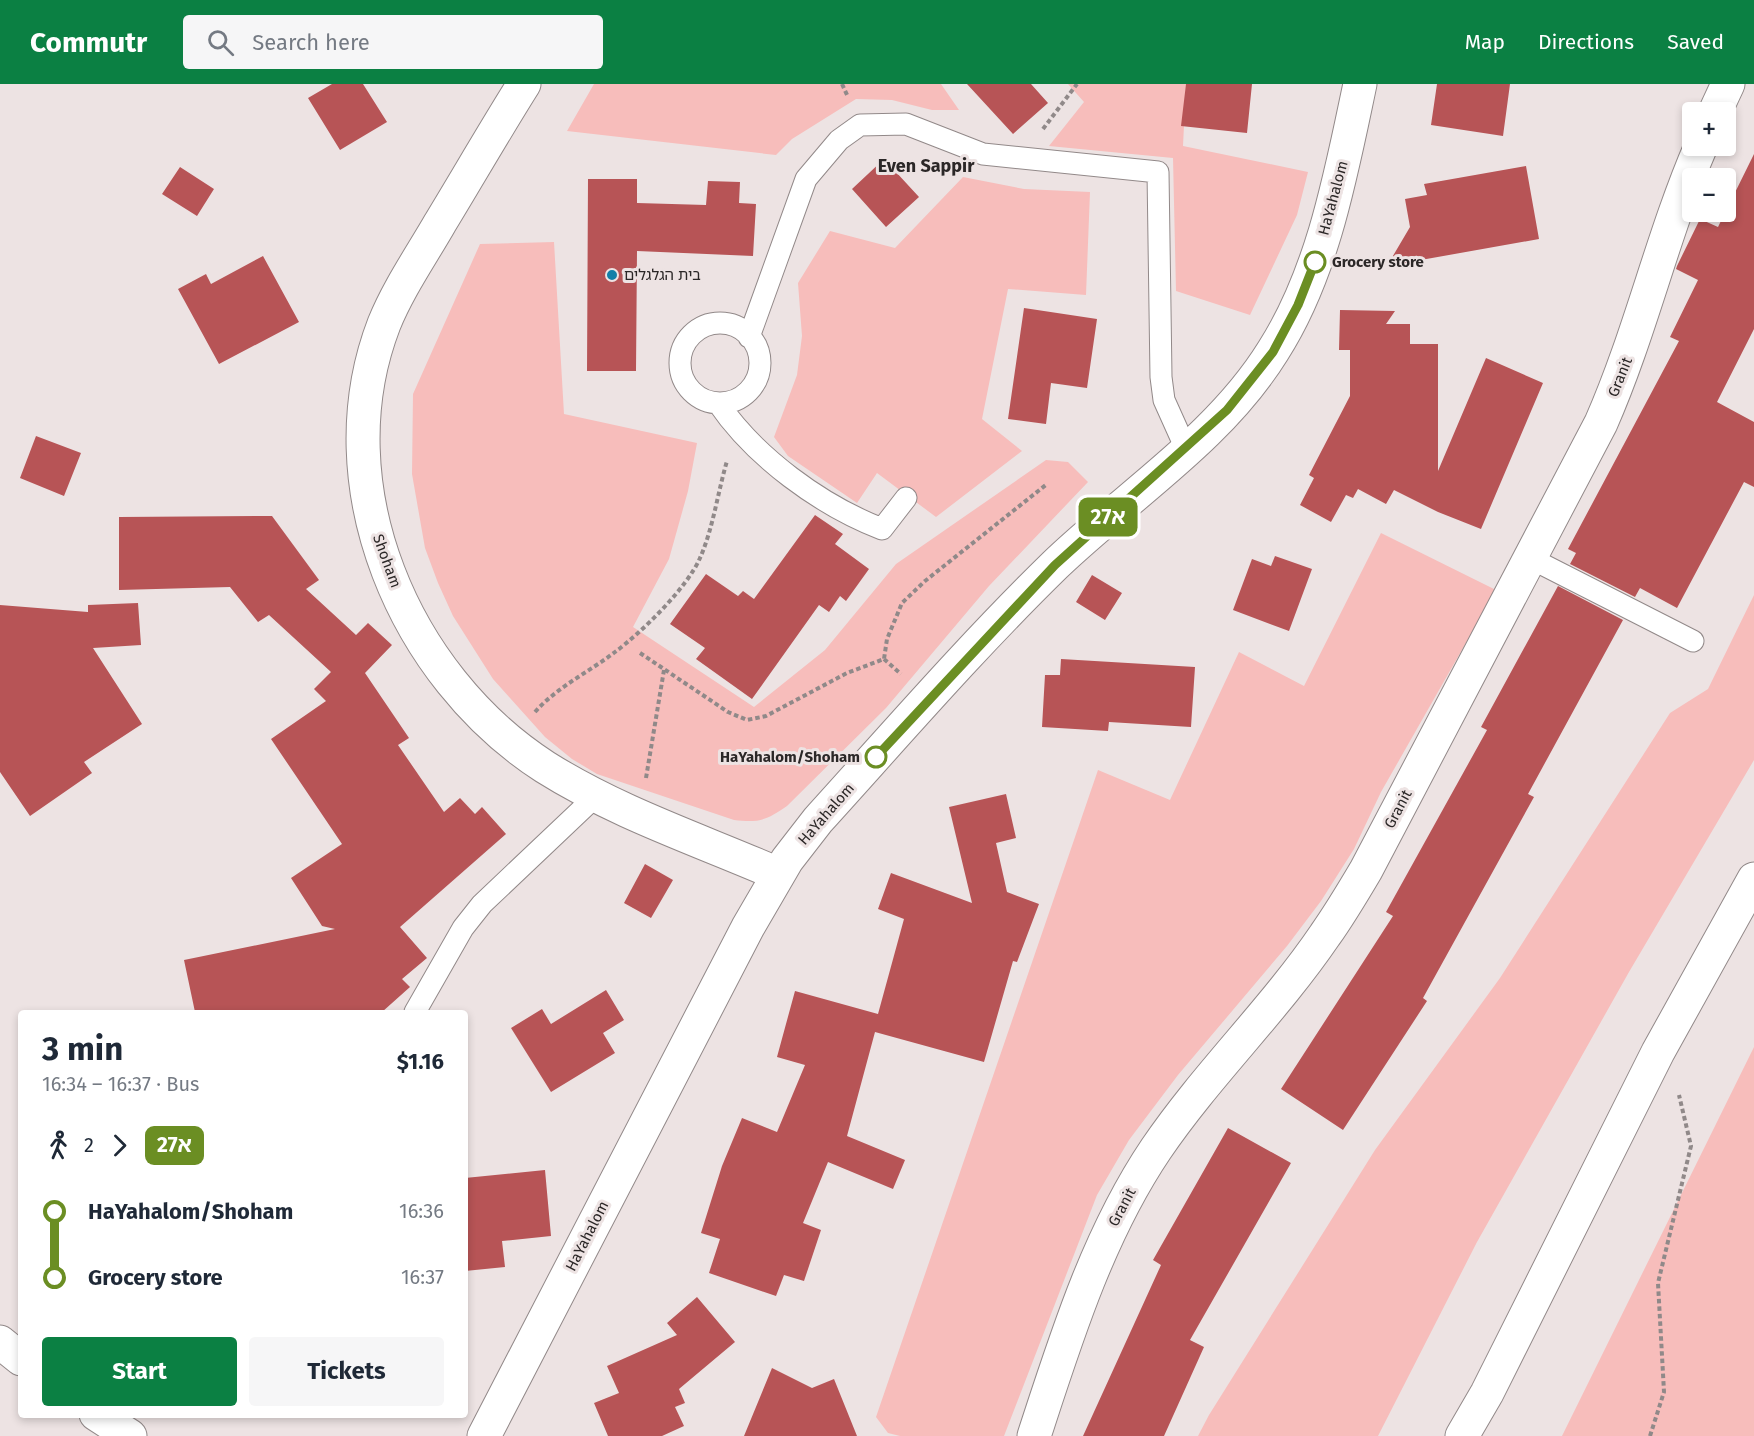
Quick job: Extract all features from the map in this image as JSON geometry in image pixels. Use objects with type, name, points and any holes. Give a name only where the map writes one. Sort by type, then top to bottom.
[{"type":"street","name":"Shoham","points":[[524,84],[385,322],[371,364],[363,408],[362,451],[366,495],[377,538],[392,580],[411,621],[463,696],[514,745],[596,796],[640,817],[778,874]]},
{"type":"street","name":"HaYahalom","points":[[484,1436],[645,1124],[778,874],[818,820],[1024,596],[1079,543],[1227,410],[1254,379],[1273,352],[1294,313],[1329,216],[1360,84]]},
{"type":"street","points":[[1720,102],[1728,84]]},
{"type":"street","name":"Granit","points":[[1034,1436],[1072,1325],[1111,1228],[1126,1198],[1178,1119],[1324,936],[1366,870],[1601,423],[1625,367],[1697,156]]},
{"type":"street","points":[[1462,1436],[1487,1392],[1658,1052],[1754,879]]},
{"type":"street","points":[[0,1342],[18,1357]]},
{"type":"street","points":[[102,1418],[130,1436]]},
{"type":"lane","points":[[749,337],[806,179],[839,140],[860,125],[906,124],[983,154],[1158,172],[1161,377],[1164,400],[1186,449]]},
{"type":"lane","points":[[716,324],[734,326],[749,337],[759,353],[757,377],[742,396],[718,403],[701,398],[684,379],[681,361],[686,344],[699,329],[716,324]]},
{"type":"lane","points":[[718,403],[736,428],[790,478],[865,523],[882,529],[906,498]]},
{"type":"lane","points":[[1530,558],[1693,641]]},
{"type":"lane","points":[[416,1010],[463,928],[482,904],[596,796]]},
{"type":"path","points":[[1021,158],[1077,84]]},
{"type":"path","points":[[514,745],[537,710],[555,694],[616,652],[657,616],[700,558],[736,428]]},
{"type":"path","points":[[640,653],[728,712],[747,720],[766,716],[847,673],[884,659],[887,639],[902,603],[925,581],[1047,484]]},
{"type":"path","points":[[640,817],[664,670]]},
{"type":"path","points":[[1650,1436],[1664,1392],[1658,1283],[1691,1146],[1675,1079],[1658,1052]]},
{"type":"shaded area","points":[[594,84],[941,84],[959,110],[932,110],[892,100],[856,99],[792,139],[776,155],[567,131]]},
{"type":"shaded area","points":[[1068,84],[1186,84],[1183,146],[1308,172],[1297,215],[1250,315],[1176,291],[1173,158],[1049,146],[1084,102]]},
{"type":"shaded area","points":[[963,177],[1024,189],[1090,192],[1086,295],[1008,289],[982,419],[1022,451],[936,517],[877,473],[857,503],[788,456],[774,437],[797,375],[802,336],[798,283],[830,231],[895,248]]},
{"type":"shaded area","points":[[554,242],[564,414],[697,443],[688,491],[669,559],[633,627],[754,707],[825,650],[896,564],[1046,460],[1068,462],[1088,482],[989,586],[886,708],[787,806],[774,815],[756,821],[734,820],[597,774],[572,759],[545,737],[493,679],[453,616],[438,583],[425,548],[412,474],[413,394],[480,244]]},
{"type":"shaded area","points":[[1381,533],[1496,590],[1381,792],[1354,849],[1321,901],[1287,946],[1178,1075],[1129,1140],[1097,1195],[1004,1436],[900,1436],[888,1433],[876,1417],[1098,770],[1170,800],[1239,652],[1304,686]]},
{"type":"shaded area","points":[[1754,595],[1754,760],[1629,972],[1477,1242],[1378,1436],[1198,1436],[1375,1150],[1500,978],[1670,713],[1708,689]]},
{"type":"shaded area","points":[[1754,1047],[1754,1436],[1562,1436]]},
{"type":"building","points":[[332,84],[363,84],[387,122],[340,150],[308,98]]},
{"type":"building","points":[[967,84],[1031,84],[1048,103],[1013,134]]},
{"type":"building","points":[[1186,84],[1252,84],[1247,133],[1181,126]]},
{"type":"building","points":[[1437,84],[1510,84],[1503,136],[1431,125]]},
{"type":"building","points":[[1754,154],[1754,329],[1717,402],[1754,422],[1754,487],[1744,482],[1677,608],[1640,588],[1635,597],[1570,564],[1576,553],[1568,549],[1679,341],[1670,337],[1698,280],[1676,269],[1677,266],[1699,222],[1707,222],[1718,227],[1720,222],[1736,222],[1736,190]]},
{"type":"building","points":[[884,159],[919,197],[886,227],[852,189]]},
{"type":"building","points":[[1526,166],[1539,239],[1387,266],[1410,227],[1405,199],[1427,195],[1424,184]]},
{"type":"building","points":[[180,167],[214,189],[197,216],[162,194]]},
{"type":"building","points":[[588,179],[637,179],[637,203],[706,205],[708,181],[740,182],[739,203],[756,204],[753,256],[637,251],[636,371],[587,371]]},
{"type":"building","points":[[263,256],[299,322],[219,364],[178,289],[206,274],[211,284]]},
{"type":"building","points":[[1024,308],[1097,319],[1087,388],[1051,383],[1046,424],[1008,419]]},
{"type":"building","points":[[1340,310],[1395,311],[1386,324],[1410,324],[1410,344],[1438,344],[1438,471],[1486,358],[1543,383],[1481,529],[1438,512],[1394,490],[1386,504],[1358,489],[1353,498],[1346,495],[1331,522],[1300,505],[1314,478],[1309,475],[1350,396],[1350,350],[1339,350]]},
{"type":"building","points":[[36,436],[81,453],[64,496],[20,478]]},
{"type":"building","points":[[815,515],[843,534],[835,544],[869,569],[846,601],[840,596],[829,612],[819,605],[752,699],[696,659],[705,648],[670,624],[706,574],[738,596],[743,591],[754,599]]},
{"type":"building","points":[[272,516],[319,580],[306,589],[356,635],[368,623],[392,645],[365,673],[409,738],[398,745],[444,812],[460,798],[475,814],[482,807],[506,834],[400,927],[427,958],[402,979],[410,987],[384,1010],[195,1010],[184,960],[335,929],[322,926],[291,878],[342,844],[271,739],[326,701],[314,689],[331,672],[269,615],[258,622],[230,587],[119,590],[119,517]]},
{"type":"building","points":[[1275,556],[1312,569],[1289,631],[1233,610],[1252,559],[1271,566]]},
{"type":"building","points":[[1092,575],[1122,593],[1105,620],[1076,602]]},
{"type":"building","points":[[1558,586],[1623,620],[1528,794],[1534,797],[1423,998],[1427,1001],[1343,1130],[1281,1089],[1393,916],[1386,912],[1487,730],[1481,727]]},
{"type":"building","points":[[138,603],[141,645],[93,648],[142,724],[84,762],[92,773],[30,816],[0,772],[0,605],[88,612],[88,605]]},
{"type":"building","points":[[1061,659],[1195,667],[1191,727],[1109,722],[1108,731],[1042,727],[1045,675],[1060,675]]},
{"type":"building","points":[[1006,794],[1016,838],[996,843],[1007,892],[1039,904],[1017,962],[1013,961],[984,1062],[875,1032],[847,1136],[905,1160],[893,1189],[828,1162],[803,1223],[821,1230],[804,1281],[784,1275],[776,1296],[709,1273],[720,1239],[701,1233],[722,1166],[742,1118],[777,1132],[805,1065],[777,1057],[795,991],[878,1014],[904,919],[878,909],[891,873],[972,903],[949,807]]},
{"type":"building","points":[[645,864],[673,880],[651,918],[624,903]]},
{"type":"building","points":[[606,990],[624,1020],[603,1033],[615,1053],[551,1092],[511,1028],[542,1009],[551,1024]]},
{"type":"building","points":[[1228,1128],[1291,1163],[1190,1340],[1204,1347],[1164,1436],[1083,1436],[1161,1265],[1153,1260]]},
{"type":"building","points":[[545,1170],[551,1236],[502,1241],[505,1267],[468,1271],[468,1178]]},
{"type":"building","points":[[697,1297],[735,1342],[679,1389],[685,1403],[675,1407],[684,1426],[662,1436],[608,1436],[594,1403],[619,1393],[607,1366],[677,1335],[667,1323]]},
{"type":"building","points":[[772,1368],[812,1388],[834,1379],[857,1436],[744,1436]]},
{"type":"bus line","name":"27א","points":[[876,757],[1055,565],[1191,445],[1243,392],[1273,352],[1286,329],[1315,262]]},
{"type":"place","name":"Grocery store","points":[[1315,262]]},
{"type":"place","name":"בית הגלגלים","points":[[612,275]]},
{"type":"place","name":"HaYahalom/Shoham","points":[[876,757]]},
{"type":"district","name":"Even Sappir","points":[[926,166]]}]
